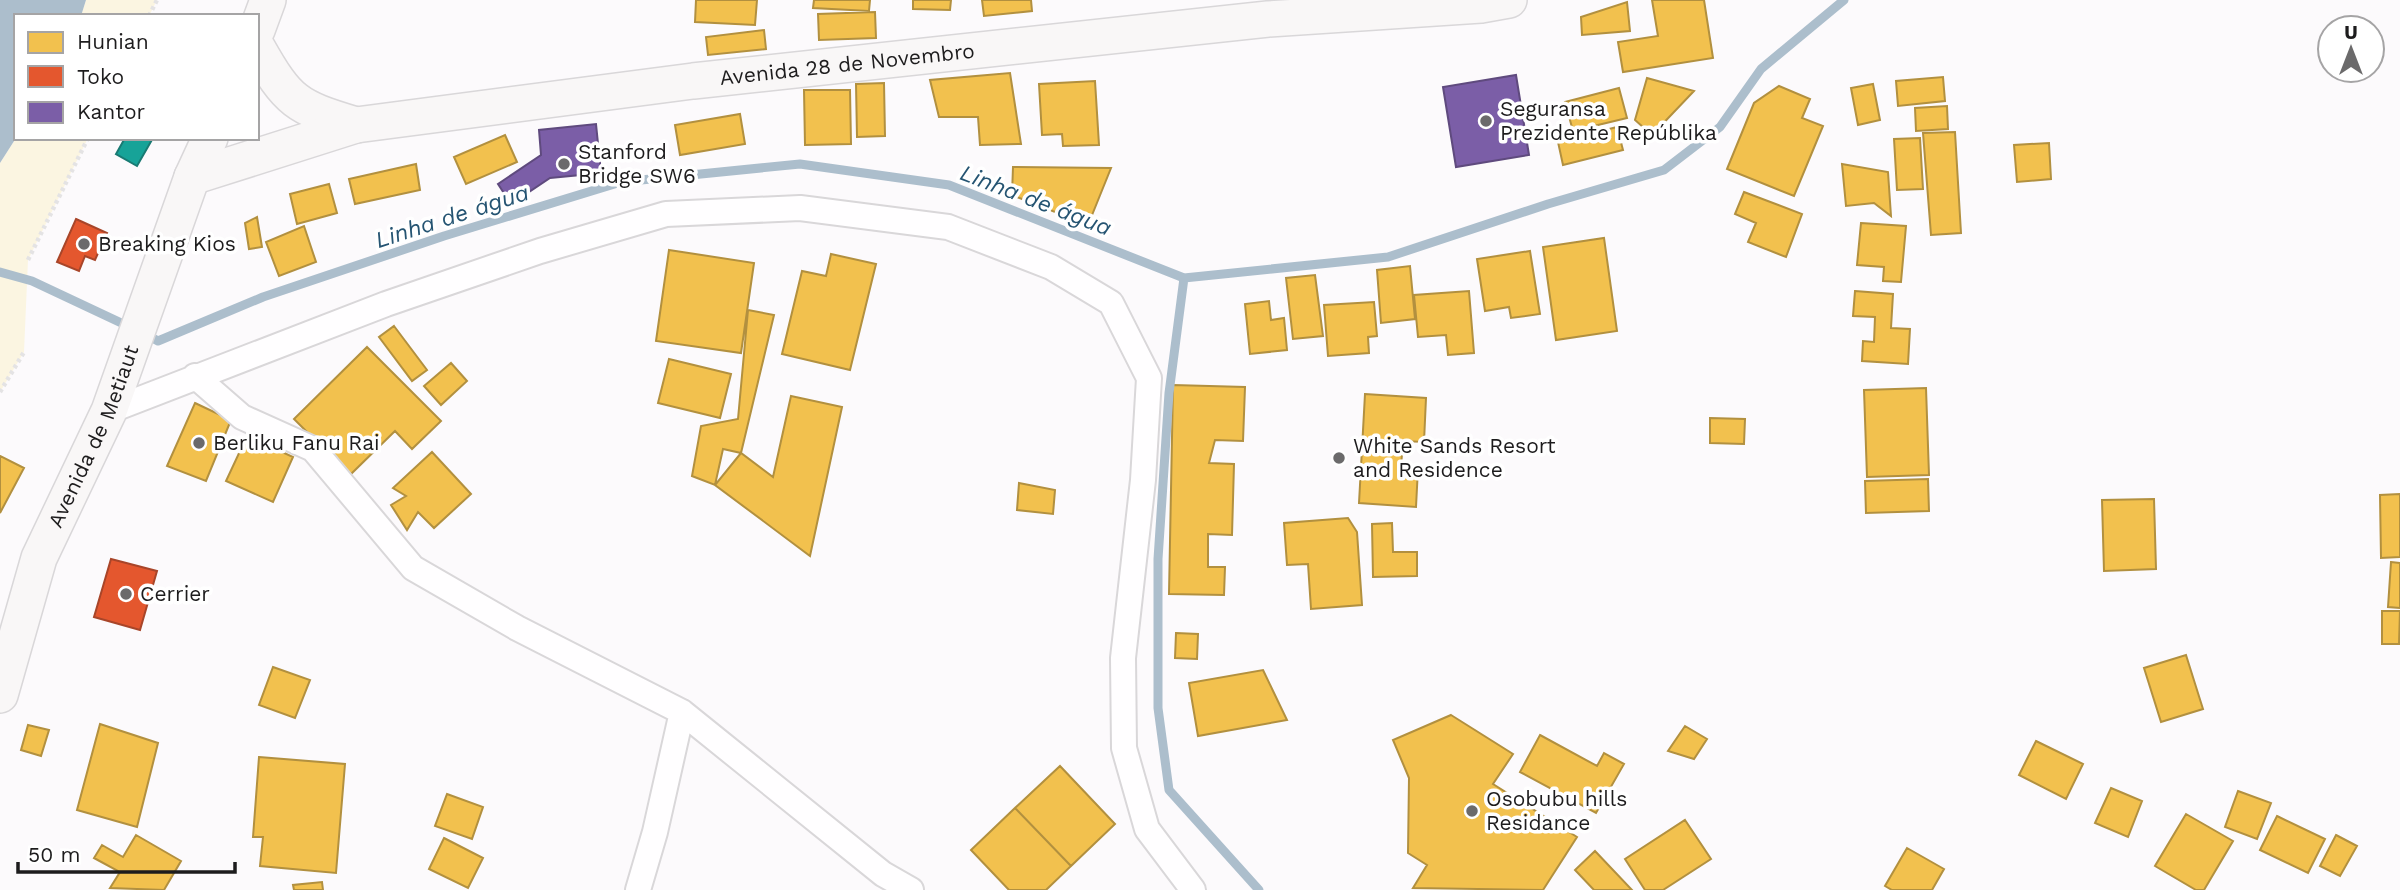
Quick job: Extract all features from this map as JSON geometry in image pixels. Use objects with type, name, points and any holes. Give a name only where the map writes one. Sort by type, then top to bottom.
[{"type":"main road","points":[[259,25],[268,0]]},
{"type":"main road","name":"Avenida 28 de Novembro","points":[[192,177],[356,125],[706,79],[1268,19],[1481,5],[1509,0]]},
{"type":"main road","points":[[259,51],[279,86],[309,111],[356,125]]},
{"type":"main road","name":"Avenida de Metiaut","points":[[0,695],[39,558],[114,396],[192,177],[209,140]]},
{"type":"street","points":[[114,396],[195,376],[386,304],[540,251],[666,214],[800,208],[948,227],[1051,267],[1111,303],[1149,378],[1143,480],[1124,658],[1124,748],[1147,829],[1193,890]]},
{"type":"street","points":[[195,376],[242,416],[313,449],[413,568],[517,628],[682,712],[883,874],[911,890]]},
{"type":"street","points":[[638,890],[655,832],[682,712]]},
{"type":"path","points":[[28,260],[87,140]]},
{"type":"path","points":[[0,392],[24,352]]},
{"type":"sand","points":[[86,0],[157,0],[150,14],[82,14]]},
{"type":"sand","points":[[15,140],[87,140],[28,260],[24,352],[0,392],[0,163]]},
{"type":"water","points":[[0,0],[86,0],[82,14],[14,14],[15,140],[0,163]]},
{"type":"building: Hunian","points":[[696,0],[757,0],[755,25],[695,22]]},
{"type":"building: Hunian","points":[[814,0],[870,0],[869,11],[813,8]]},
{"type":"building: Hunian","points":[[913,0],[951,0],[950,10],[913,9]]},
{"type":"building: Hunian","points":[[982,0],[1031,0],[1032,11],[984,16]]},
{"type":"building: Hunian","points":[[1652,0],[1704,0],[1713,58],[1623,72],[1618,42],[1658,36]]},
{"type":"building: Hunian","points":[[1627,2],[1630,31],[1582,35],[1581,17]]},
{"type":"building: Hunian","points":[[875,12],[876,38],[819,40],[818,14]]},
{"type":"building: Hunian","points":[[764,30],[766,49],[708,55],[706,37]]},
{"type":"building: Hunian","points":[[1010,73],[1021,144],[980,145],[978,117],[939,117],[930,80]]},
{"type":"building: Hunian","points":[[1943,77],[1945,101],[1898,106],[1896,81]]},
{"type":"building: Hunian","points":[[1647,78],[1694,91],[1652,135],[1635,120]]},
{"type":"building: Hunian","points":[[1095,81],[1099,145],[1063,146],[1062,134],[1042,135],[1039,84]]},
{"type":"building: Hunian","points":[[884,83],[885,136],[857,137],[856,84]]},
{"type":"building: Hunian","points":[[1873,84],[1880,120],[1858,125],[1851,88]]},
{"type":"building: Hunian","points":[[1779,86],[1810,99],[1802,118],[1823,126],[1794,196],[1727,169],[1754,103]]},
{"type":"building: Hunian","points":[[1619,88],[1627,118],[1573,131],[1565,102]]},
{"type":"building: Hunian","points":[[804,90],[850,90],[851,144],[805,145]]},
{"type":"building: Hunian","points":[[1947,106],[1948,129],[1916,131],[1915,108]]},
{"type":"building: Hunian","points":[[740,114],[745,144],[680,155],[675,125]]},
{"type":"building: Hunian","points":[[1617,127],[1623,150],[1563,165],[1558,142]]},
{"type":"building: Hunian","points":[[1955,132],[1961,233],[1931,235],[1923,133]]},
{"type":"building: Hunian","points":[[505,135],[517,162],[466,184],[454,157]]},
{"type":"building: Hunian","points":[[1920,138],[1923,189],[1897,190],[1894,139]]},
{"type":"building: Hunian","points":[[2049,143],[2051,179],[2017,182],[2014,145]]},
{"type":"building: Hunian","points":[[416,164],[420,190],[355,204],[349,179]]},
{"type":"building: Hunian","points":[[1842,164],[1888,172],[1891,216],[1874,203],[1846,206]]},
{"type":"building: Hunian","points":[[1013,167],[1111,168],[1088,225],[1012,195]]},
{"type":"building: Hunian","points":[[329,184],[337,213],[297,224],[290,194]]},
{"type":"building: Hunian","points":[[1744,192],[1802,214],[1786,257],[1748,242],[1756,223],[1735,214]]},
{"type":"building: Hunian","points":[[257,217],[262,247],[249,249],[245,223]]},
{"type":"building: Hunian","points":[[1861,223],[1906,226],[1901,282],[1883,281],[1884,267],[1857,265]]},
{"type":"building: Hunian","points":[[304,226],[316,262],[279,276],[266,242]]},
{"type":"building: Hunian","points":[[1604,238],[1617,331],[1556,340],[1543,247]]},
{"type":"building: Hunian","points":[[669,250],[754,263],[741,353],[656,341]]},
{"type":"building: Hunian","points":[[1530,251],[1540,314],[1511,318],[1509,307],[1485,311],[1477,259]]},
{"type":"building: Hunian","points":[[831,254],[876,264],[850,370],[782,354],[802,271],[826,276]]},
{"type":"building: Hunian","points":[[1410,266],[1415,319],[1381,323],[1377,270]]},
{"type":"building: Hunian","points":[[1315,275],[1323,336],[1293,339],[1286,278]]},
{"type":"building: Hunian","points":[[1469,291],[1474,353],[1448,355],[1446,335],[1418,337],[1414,295]]},
{"type":"building: Hunian","points":[[1855,291],[1893,294],[1891,328],[1910,329],[1908,364],[1862,361],[1863,341],[1874,342],[1875,317],[1853,316]]},
{"type":"building: Hunian","points":[[1269,301],[1271,320],[1284,318],[1287,350],[1250,354],[1245,304]]},
{"type":"building: Hunian","points":[[1374,302],[1377,336],[1368,337],[1369,353],[1328,356],[1324,305]]},
{"type":"building: Hunian","points":[[748,310],[774,315],[741,453],[723,449],[715,485],[692,476],[701,426],[738,419]]},
{"type":"building: Hunian","points":[[394,326],[427,370],[412,381],[379,337]]},
{"type":"building: Hunian","points":[[367,347],[441,421],[412,449],[395,431],[350,475],[294,419]]},
{"type":"building: Hunian","points":[[669,359],[731,374],[720,418],[658,403]]},
{"type":"building: Hunian","points":[[451,363],[467,381],[441,405],[424,386]]},
{"type":"building: Hunian","points":[[1173,385],[1245,387],[1243,441],[1215,440],[1209,463],[1234,464],[1232,535],[1208,534],[1208,567],[1225,567],[1224,595],[1169,594]]},
{"type":"building: Hunian","points":[[1926,388],[1929,475],[1867,477],[1864,390]]},
{"type":"building: Hunian","points":[[1365,394],[1426,398],[1424,442],[1403,441],[1401,467],[1418,468],[1416,507],[1359,503]]},
{"type":"building: Hunian","points":[[791,396],[842,407],[810,556],[715,485],[741,453],[773,477]]},
{"type":"building: Hunian","name":"Berliku Fanu Rai","points":[[195,403],[231,420],[206,481],[167,466]]},
{"type":"building: Hunian","points":[[1710,418],[1745,419],[1744,444],[1710,443]]},
{"type":"building: Hunian","points":[[247,436],[293,457],[273,502],[226,481]]},
{"type":"building: Hunian","points":[[432,452],[471,494],[434,528],[418,512],[407,530],[391,505],[406,496],[393,488]]},
{"type":"building: Hunian","points":[[0,456],[24,468],[0,513]]},
{"type":"building: Hunian","points":[[1928,479],[1929,511],[1866,513],[1865,481]]},
{"type":"building: Hunian","points":[[1019,483],[1055,490],[1053,514],[1017,510]]},
{"type":"building: Hunian","points":[[2400,494],[2400,557],[2381,558],[2380,495]]},
{"type":"building: Hunian","points":[[2154,499],[2156,569],[2104,571],[2102,500]]},
{"type":"building: Hunian","points":[[1348,518],[1357,532],[1362,605],[1311,609],[1308,564],[1287,565],[1284,523]]},
{"type":"building: Hunian","points":[[1392,523],[1393,552],[1417,552],[1417,576],[1373,577],[1372,524]]},
{"type":"building: Hunian","points":[[2391,562],[2400,563],[2400,608],[2388,607]]},
{"type":"building: Hunian","points":[[2382,611],[2400,611],[2399,644],[2382,644]]},
{"type":"building: Hunian","points":[[1176,633],[1198,634],[1197,659],[1175,658]]},
{"type":"building: Hunian","points":[[2186,655],[2203,709],[2161,722],[2144,668]]},
{"type":"building: Hunian","points":[[273,667],[310,680],[295,718],[259,705]]},
{"type":"building: Hunian","points":[[1263,670],[1287,720],[1198,736],[1189,683]]},
{"type":"building: Hunian","name":"Osobubu hills Residance","points":[[1451,715],[1513,754],[1493,784],[1577,837],[1543,890],[1413,888],[1427,865],[1408,853],[1409,778],[1393,740]]},
{"type":"building: Hunian","points":[[100,724],[158,743],[137,827],[77,810]]},
{"type":"building: Hunian","points":[[28,725],[49,730],[41,756],[21,750]]},
{"type":"building: Hunian","points":[[1685,726],[1707,739],[1694,759],[1668,751]]},
{"type":"building: Hunian","points":[[1540,735],[1597,766],[1604,753],[1624,764],[1596,813],[1520,772]]},
{"type":"building: Hunian","points":[[2036,741],[2083,764],[2066,799],[2019,775]]},
{"type":"building: Hunian","points":[[259,757],[345,764],[336,873],[260,866],[263,837],[253,837]]},
{"type":"building: Hunian","points":[[1060,766],[1115,824],[1071,866],[1015,808]]},
{"type":"building: Hunian","points":[[2111,788],[2142,801],[2128,837],[2095,823]]},
{"type":"building: Hunian","points":[[2238,791],[2271,803],[2257,839],[2225,827]]},
{"type":"building: Hunian","points":[[447,794],[483,807],[472,839],[435,826]]},
{"type":"building: Hunian","points":[[1015,808],[1071,866],[1046,890],[1009,890],[971,850]]},
{"type":"building: Hunian","points":[[2186,814],[2233,841],[2204,890],[2196,890],[2155,866]]},
{"type":"building: Hunian","points":[[2277,816],[2325,839],[2308,873],[2260,850]]},
{"type":"building: Hunian","points":[[1685,820],[1711,859],[1663,890],[1645,890],[1625,859]]},
{"type":"building: Hunian","points":[[136,835],[181,861],[164,890],[110,888],[120,872],[94,858],[102,845],[123,857]]},
{"type":"building: Hunian","points":[[2336,835],[2357,846],[2340,876],[2320,866]]},
{"type":"building: Hunian","points":[[444,838],[483,858],[468,888],[429,869]]},
{"type":"building: Hunian","points":[[1907,848],[1944,869],[1932,890],[1892,890],[1885,886]]},
{"type":"building: Hunian","points":[[1595,851],[1632,890],[1594,890],[1575,870]]},
{"type":"building: Hunian","points":[[322,882],[323,890],[294,890],[293,885]]},
{"type":"building: Toko","name":"Breaking Kios","points":[[76,219],[107,233],[95,260],[85,256],[79,271],[57,262]]},
{"type":"building: Toko","name":"Cerrier","points":[[111,559],[157,571],[140,630],[94,617]]},
{"type":"building: Kantor","name":"Seguransa Prezidente Repúblika","points":[[1516,75],[1529,155],[1456,167],[1443,87]]},
{"type":"building: Kantor","name":"Stanford Bridge SW6","points":[[596,124],[601,173],[550,178],[511,204],[498,184],[541,155],[539,130]]},
{"type":"building: Publik","points":[[124,140],[152,140],[137,166],[116,154]]},
{"type":"waterway","name":"Linha de água","points":[[145,334],[158,341],[263,297],[444,236],[621,182],[800,164],[949,185],[1184,278],[1388,257],[1548,204],[1664,170],[1720,127],[1761,69],[1844,0]]},
{"type":"waterway","name":"Linha de água","points":[[0,272],[32,281],[132,328]]},
{"type":"waterway","points":[[1184,278],[1169,393],[1158,559],[1158,708],[1169,790],[1259,890]]},
{"type":"place","name":"Seguransa Prezidente Repúblika","points":[[1486,121]]},
{"type":"place","name":"Stanford Bridge SW6","points":[[564,164]]},
{"type":"place","name":"Breaking Kios","points":[[84,244]]},
{"type":"place","name":"Berliku Fanu Rai","points":[[199,443]]},
{"type":"place","name":"White Sands Resort and Residence","points":[[1339,458]]},
{"type":"place","name":"Cerrier","points":[[126,594]]},
{"type":"place","name":"Osobubu hills Residance","points":[[1472,811]]}]
